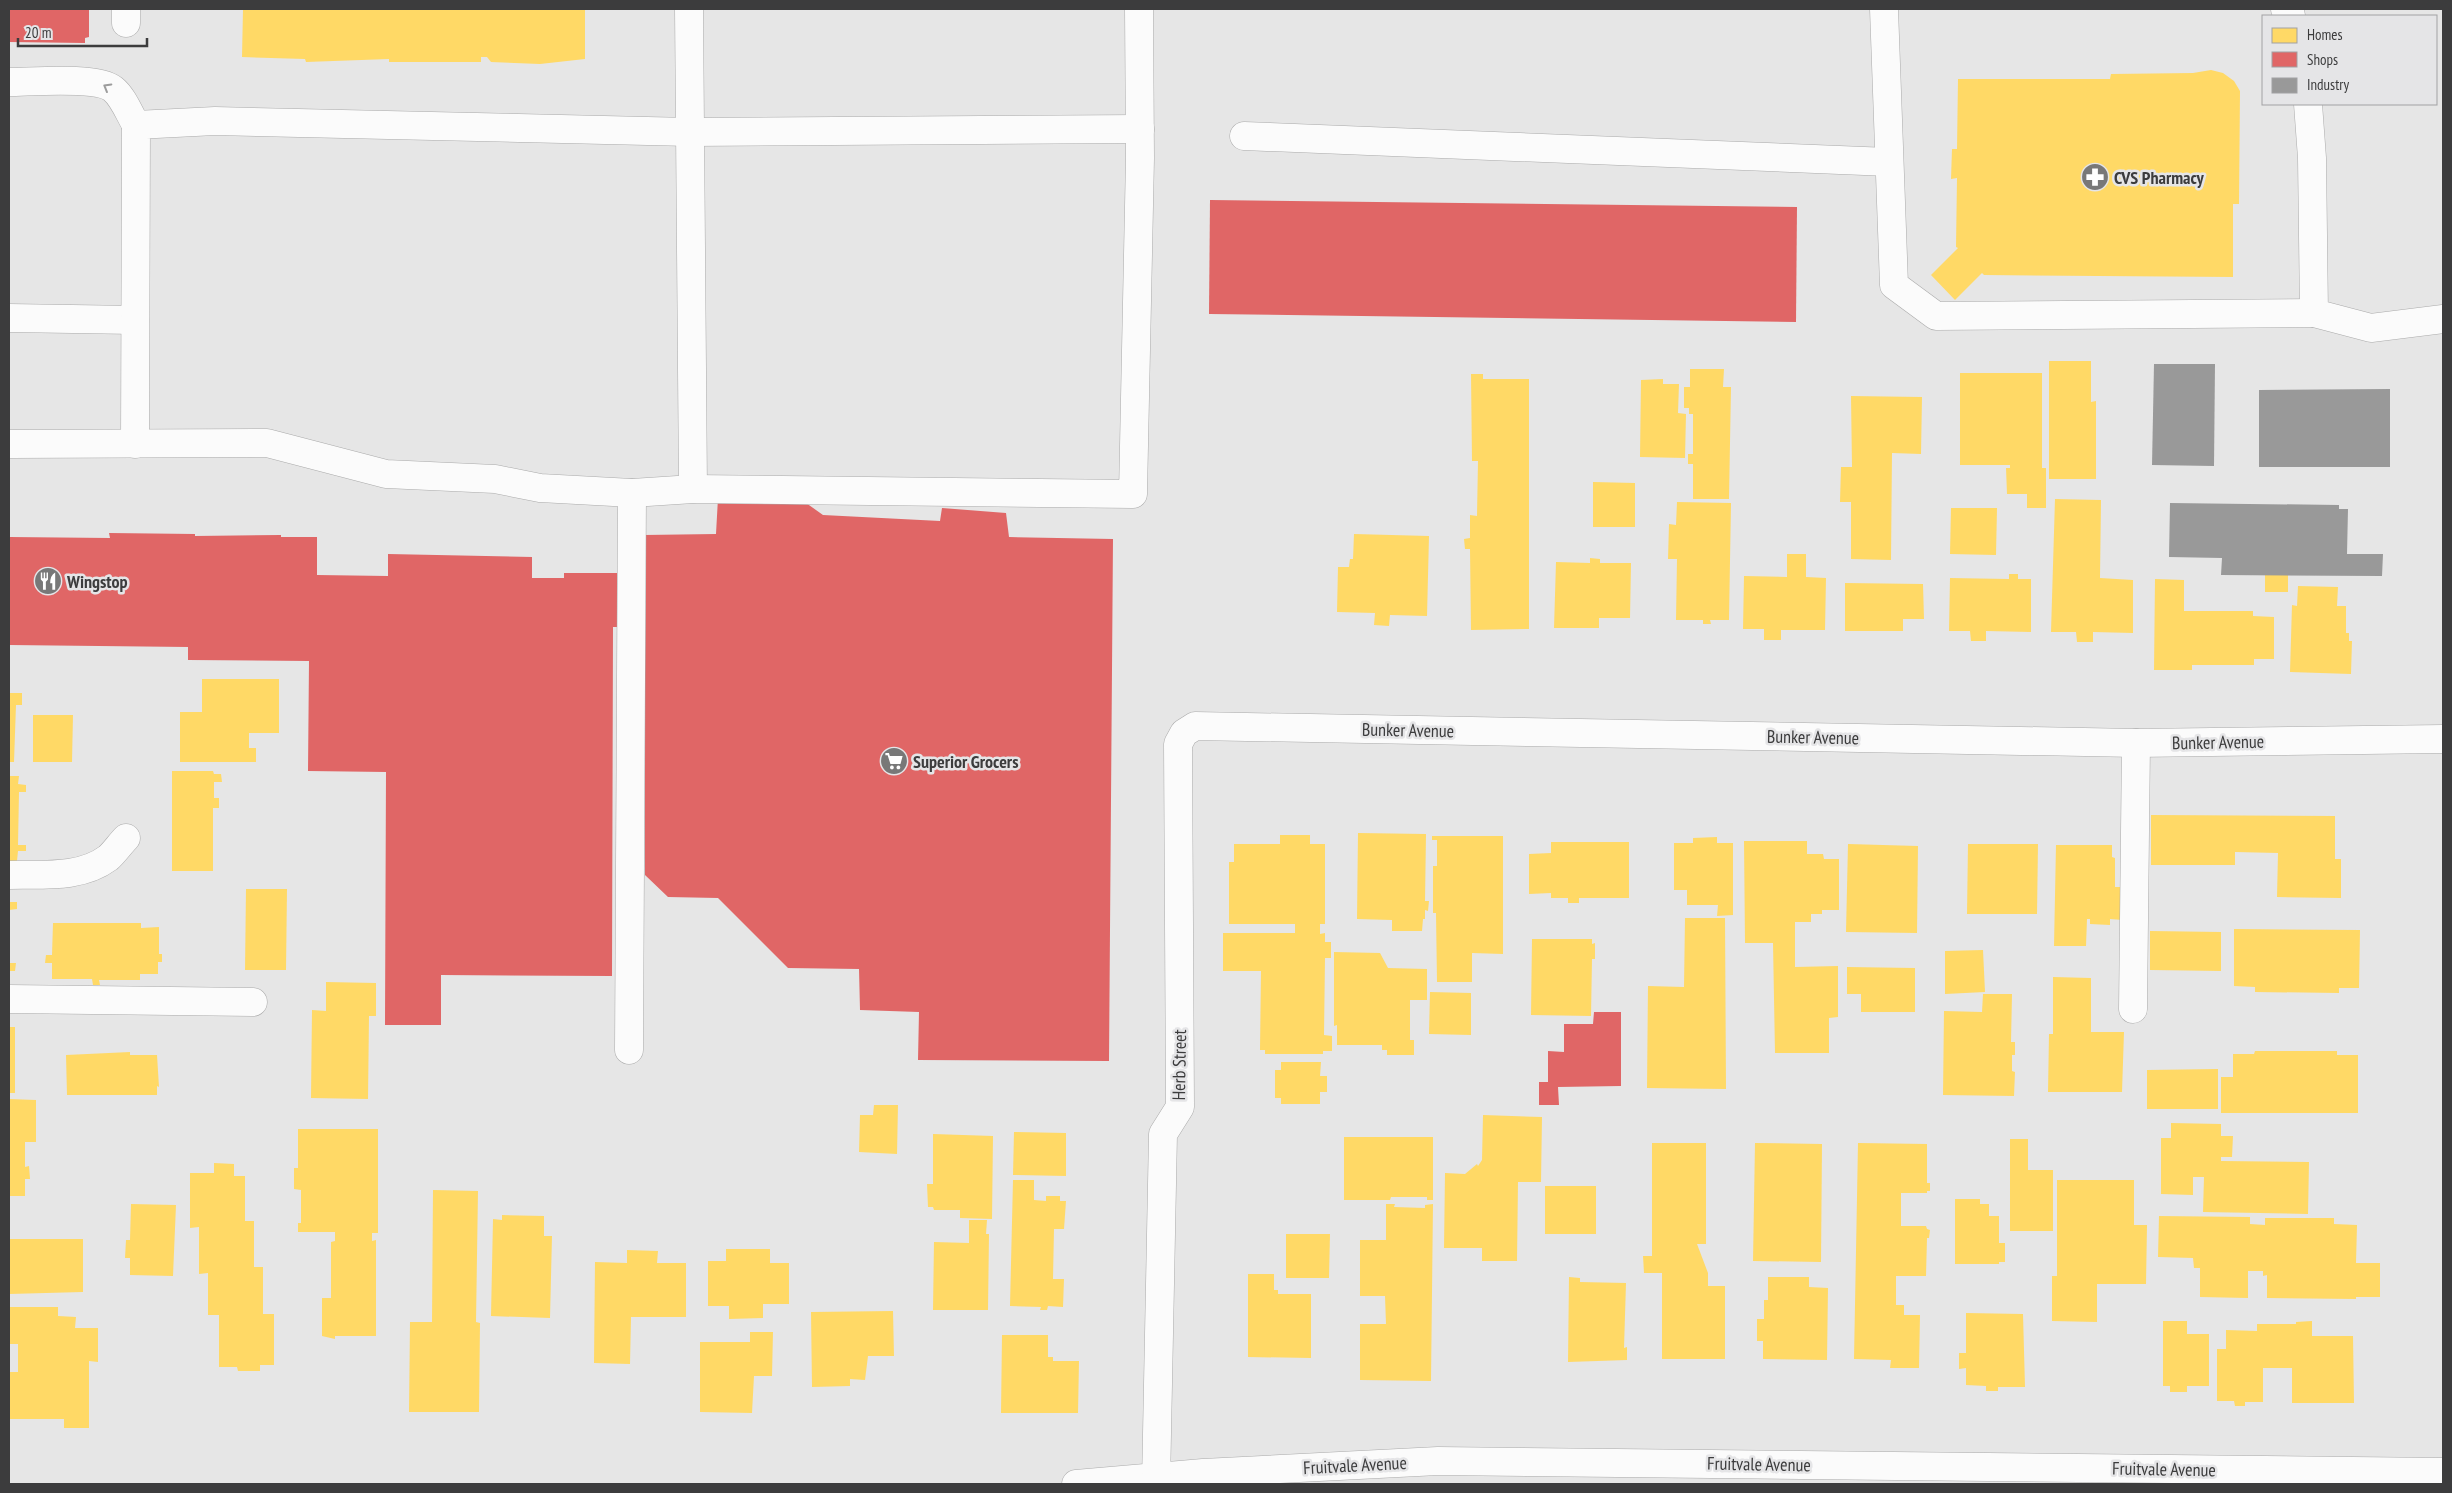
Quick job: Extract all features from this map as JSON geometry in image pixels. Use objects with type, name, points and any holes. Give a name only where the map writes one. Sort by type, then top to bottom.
[{"type":"street","points":[[690,9],[693,489]]},
{"type":"street","points":[[9,444],[267,443],[386,474],[495,479],[540,488],[632,493],[693,489],[1133,494],[1140,129],[1139,9]]},
{"type":"street","points":[[1884,9],[1894,285],[1936,316],[2314,313],[2371,328],[2443,319]]},
{"type":"street","points":[[9,82],[97,81],[112,88],[122,100],[136,125],[135,444]]},
{"type":"street","points":[[2308,105],[2312,158],[2314,313]]},
{"type":"street","points":[[136,125],[215,121],[690,132],[1140,129]]},
{"type":"street","points":[[1244,136],[1889,162]]},
{"type":"street","points":[[9,318],[135,320]]},
{"type":"street","points":[[629,1050],[632,493]]},
{"type":"street","name":"Bunker Avenue","points":[[1184,733],[1195,726],[2136,743],[2443,739]]},
{"type":"street","name":"Herb Street","points":[[1156,1481],[1163,1134],[1180,1107],[1178,744],[1184,733]]},
{"type":"street","points":[[2133,1009],[2136,743]]},
{"type":"street","points":[[9,875],[61,874],[89,869],[108,858],[126,838]]},
{"type":"street","points":[[9,999],[253,1002]]},
{"type":"street","name":"Fruitvale Avenue","points":[[1076,1484],[1156,1481],[1203,1473],[1438,1461],[2443,1472]]},
{"type":"building: Homes","points":[[243,9],[585,9],[585,59],[540,64],[491,62],[487,57],[481,57],[481,62],[389,62],[389,59],[306,62],[305,59],[242,57]]},
{"type":"building: Homes","points":[[2211,70],[2223,73],[2234,81],[2240,91],[2239,204],[2233,204],[2233,277],[1984,275],[1982,273],[1955,300],[1931,275],[1958,248],[1956,247],[1957,178],[1951,179],[1952,149],[1957,149],[1958,79],[2110,79],[2111,74],[2193,73]]},
{"type":"building: Homes","points":[[2049,361],[2091,361],[2091,402],[2096,401],[2096,479],[2049,479]]},
{"type":"building: Homes","points":[[1690,369],[1724,369],[1723,387],[1731,387],[1729,499],[1693,499],[1693,464],[1688,464],[1688,454],[1693,454],[1693,414],[1689,414],[1689,408],[1684,408],[1684,387],[1690,387]]},
{"type":"building: Homes","points":[[1960,373],[2042,373],[2042,468],[2046,468],[2046,508],[2027,508],[2027,494],[2007,494],[2006,468],[2010,468],[2010,465],[1960,465]]},
{"type":"building: Homes","points":[[1471,374],[1483,374],[1483,379],[1529,379],[1529,629],[1471,630],[1470,549],[1465,549],[1464,539],[1470,538],[1470,515],[1477,516],[1478,461],[1472,461]]},
{"type":"building: Homes","points":[[1663,379],[1663,384],[1679,384],[1678,413],[1686,414],[1685,458],[1640,457],[1641,380]]},
{"type":"building: Homes","points":[[1851,396],[1922,397],[1921,454],[1892,453],[1891,560],[1851,559],[1851,502],[1840,502],[1841,467],[1852,467]]},
{"type":"building: Homes","points":[[1593,482],[1635,483],[1635,527],[1593,527]]},
{"type":"building: Homes","points":[[2055,499],[2101,500],[2100,578],[2133,580],[2133,633],[2093,632],[2093,642],[2077,642],[2076,632],[2051,632]]},
{"type":"building: Homes","points":[[1677,502],[1731,503],[1729,620],[1710,620],[1711,624],[1703,624],[1703,620],[1676,620],[1677,559],[1668,559],[1669,524],[1676,525]]},
{"type":"building: Homes","points":[[1951,508],[1997,508],[1996,555],[1950,554]]},
{"type":"building: Homes","points":[[1354,534],[1429,536],[1427,616],[1390,615],[1389,626],[1374,625],[1375,613],[1337,612],[1338,567],[1349,567],[1350,559],[1353,559]]},
{"type":"building: Homes","points":[[1787,554],[1806,554],[1806,577],[1826,578],[1825,630],[1781,630],[1781,640],[1764,640],[1764,629],[1743,629],[1744,576],[1787,577]]},
{"type":"building: Homes","points":[[1590,558],[1600,559],[1600,563],[1631,563],[1630,618],[1599,618],[1599,628],[1554,628],[1556,562],[1590,563]]},
{"type":"building: Homes","points":[[2009,574],[2018,574],[2018,579],[2031,579],[2031,632],[1986,631],[1986,641],[1971,641],[1970,631],[1949,631],[1950,578],[2009,579]]},
{"type":"building: Homes","points":[[2265,575],[2288,575],[2288,592],[2265,592]]},
{"type":"building: Homes","points":[[2155,579],[2184,580],[2184,611],[2253,611],[2253,616],[2274,617],[2274,659],[2254,659],[2254,665],[2192,665],[2192,670],[2154,670]]},
{"type":"building: Homes","points":[[1845,583],[1923,584],[1924,619],[1903,619],[1903,631],[1845,631]]},
{"type":"building: Homes","points":[[2298,586],[2338,587],[2337,606],[2346,606],[2346,633],[2349,633],[2349,641],[2352,641],[2351,674],[2290,672],[2292,605],[2297,606]]},
{"type":"building: Homes","points":[[202,679],[279,679],[279,733],[249,733],[249,748],[256,748],[256,762],[180,762],[180,712],[202,712]]},
{"type":"building: Homes","points":[[9,693],[22,693],[22,705],[16,705],[14,762],[9,762]]},
{"type":"building: Homes","points":[[33,715],[73,715],[72,762],[33,762]]},
{"type":"building: Homes","points":[[172,771],[213,771],[214,774],[221,774],[222,782],[214,782],[214,798],[219,798],[219,808],[213,808],[213,871],[172,871]]},
{"type":"building: Homes","points":[[9,776],[19,776],[18,784],[26,785],[26,792],[19,792],[18,845],[26,845],[26,851],[18,851],[17,861],[9,861]]},
{"type":"building: Homes","points":[[2151,815],[2335,816],[2335,859],[2341,859],[2341,898],[2277,897],[2278,853],[2235,852],[2235,865],[2151,865]]},
{"type":"building: Homes","points":[[1358,833],[1426,834],[1425,901],[1429,901],[1428,911],[1425,910],[1422,931],[1392,931],[1392,920],[1357,919]]},
{"type":"building: Homes","points":[[1280,835],[1310,835],[1310,844],[1325,844],[1325,924],[1320,924],[1320,934],[1325,933],[1325,942],[1331,942],[1331,958],[1325,958],[1324,1035],[1332,1036],[1332,1051],[1323,1051],[1323,1054],[1265,1054],[1265,1050],[1260,1050],[1261,971],[1223,971],[1223,933],[1295,933],[1295,924],[1229,924],[1229,862],[1234,862],[1234,844],[1280,844]]},
{"type":"building: Homes","points":[[1432,836],[1503,836],[1503,954],[1472,953],[1472,982],[1437,982],[1436,913],[1433,913],[1433,866],[1437,866],[1437,840],[1432,840]]},
{"type":"building: Homes","points":[[1717,837],[1717,843],[1733,843],[1733,915],[1717,916],[1718,905],[1687,905],[1687,890],[1674,890],[1674,843],[1693,843],[1693,838]]},
{"type":"building: Homes","points":[[1744,841],[1807,841],[1807,854],[1823,854],[1824,859],[1839,859],[1839,910],[1822,910],[1822,914],[1811,914],[1811,922],[1795,922],[1795,967],[1838,966],[1838,1017],[1829,1018],[1829,1053],[1775,1053],[1773,943],[1745,943]]},
{"type":"building: Homes","points":[[1551,842],[1629,842],[1629,898],[1579,898],[1579,903],[1568,903],[1568,898],[1551,898],[1551,893],[1529,894],[1529,854],[1551,853]]},
{"type":"building: Homes","points":[[1848,844],[1918,846],[1917,933],[1846,932]]},
{"type":"building: Homes","points":[[1968,844],[2038,844],[2037,914],[1967,914]]},
{"type":"building: Homes","points":[[2056,845],[2112,845],[2112,857],[2115,858],[2115,887],[2124,887],[2123,920],[2110,919],[2110,925],[2090,924],[2090,919],[2087,919],[2086,946],[2054,946]]},
{"type":"building: Homes","points":[[246,889],[287,889],[286,970],[245,970]]},
{"type":"building: Homes","points":[[9,902],[17,902],[17,909],[9,910]]},
{"type":"building: Homes","points":[[1685,918],[1725,918],[1726,1089],[1647,1088],[1648,986],[1684,987]]},
{"type":"building: Homes","points":[[53,923],[141,923],[141,928],[159,927],[159,954],[162,954],[162,962],[158,962],[158,974],[140,974],[140,980],[99,980],[100,985],[93,985],[92,979],[52,979],[52,963],[45,963],[46,955],[52,955]]},
{"type":"building: Homes","points":[[2234,929],[2360,930],[2359,988],[2339,988],[2339,993],[2255,992],[2255,987],[2234,986]]},
{"type":"building: Homes","points":[[2150,931],[2221,932],[2221,971],[2150,970]]},
{"type":"building: Homes","points":[[1532,939],[1592,939],[1592,944],[1595,943],[1595,959],[1592,959],[1591,1016],[1531,1015]]},
{"type":"building: Homes","points":[[1983,950],[1985,992],[1945,994],[1945,951]]},
{"type":"building: Homes","points":[[1334,952],[1380,953],[1388,968],[1427,969],[1427,1000],[1410,1000],[1410,1040],[1414,1040],[1414,1055],[1387,1055],[1387,1050],[1382,1050],[1382,1045],[1337,1045],[1337,1025],[1334,1026]]},
{"type":"building: Homes","points":[[9,963],[16,963],[15,971],[9,971]]},
{"type":"building: Homes","points":[[1847,967],[1915,968],[1915,1012],[1861,1012],[1861,994],[1847,994]]},
{"type":"building: Homes","points":[[2053,977],[2091,978],[2091,1032],[2124,1032],[2122,1092],[2048,1092],[2049,1034],[2053,1034]]},
{"type":"building: Homes","points":[[326,982],[376,983],[376,1016],[369,1016],[368,1099],[311,1098],[312,1010],[326,1011]]},
{"type":"building: Homes","points":[[1430,992],[1471,993],[1471,1035],[1429,1034]]},
{"type":"building: Homes","points":[[1983,994],[2012,994],[2011,1042],[2015,1042],[2015,1055],[2012,1055],[2012,1071],[2015,1072],[2014,1096],[1943,1095],[1944,1011],[1982,1012]]},
{"type":"building: Homes","points":[[9,1027],[15,1027],[15,1093],[9,1093]]},
{"type":"building: Homes","points":[[2255,1051],[2337,1051],[2337,1055],[2358,1055],[2358,1113],[2221,1113],[2221,1077],[2233,1077],[2233,1054],[2254,1054]]},
{"type":"building: Homes","points":[[130,1052],[130,1055],[157,1055],[159,1087],[157,1086],[157,1095],[67,1095],[66,1055]]},
{"type":"building: Homes","points":[[1281,1062],[1321,1062],[1320,1076],[1327,1076],[1327,1092],[1320,1092],[1320,1104],[1281,1104],[1281,1098],[1275,1098],[1275,1070],[1281,1070]]},
{"type":"building: Homes","points":[[2218,1069],[2218,1109],[2147,1109],[2147,1070]]},
{"type":"building: Homes","points":[[9,1099],[36,1100],[36,1142],[25,1142],[25,1167],[29,1166],[30,1179],[25,1179],[25,1196],[9,1196]]},
{"type":"building: Homes","points":[[874,1105],[898,1105],[897,1154],[859,1152],[860,1115],[873,1115]]},
{"type":"building: Homes","points":[[1483,1115],[1542,1117],[1541,1182],[1518,1182],[1517,1261],[1482,1261],[1482,1248],[1444,1248],[1445,1173],[1465,1174],[1477,1164],[1478,1166],[1482,1160]]},
{"type":"building: Homes","points":[[2171,1123],[2221,1124],[2221,1136],[2233,1136],[2232,1157],[2221,1157],[2221,1161],[2309,1162],[2308,1214],[2203,1212],[2204,1177],[2193,1177],[2193,1195],[2161,1194],[2161,1138],[2171,1138]]},
{"type":"building: Homes","points":[[298,1129],[378,1129],[378,1233],[372,1233],[372,1241],[376,1240],[376,1336],[335,1336],[335,1339],[322,1336],[322,1298],[331,1298],[331,1242],[335,1241],[335,1232],[298,1232],[298,1223],[301,1223],[301,1190],[294,1189],[294,1168],[298,1168]]},
{"type":"building: Homes","points":[[1014,1132],[1066,1133],[1066,1176],[1013,1175]]},
{"type":"building: Homes","points":[[933,1134],[993,1136],[992,1219],[960,1218],[960,1210],[934,1210],[933,1207],[928,1207],[927,1184],[933,1184]]},
{"type":"building: Homes","points":[[1344,1137],[1433,1137],[1433,1200],[1427,1200],[1427,1197],[1391,1197],[1390,1200],[1344,1200]]},
{"type":"building: Homes","points":[[2010,1139],[2028,1139],[2028,1170],[2053,1170],[2053,1231],[2010,1231]]},
{"type":"building: Homes","points":[[1652,1143],[1706,1143],[1706,1244],[1697,1244],[1708,1273],[1708,1286],[1725,1286],[1725,1359],[1662,1359],[1662,1273],[1644,1273],[1643,1256],[1652,1256]]},
{"type":"building: Homes","points":[[1755,1143],[1822,1144],[1821,1262],[1753,1261]]},
{"type":"building: Homes","points":[[1858,1143],[1927,1144],[1927,1183],[1930,1183],[1930,1191],[1927,1191],[1927,1193],[1901,1193],[1901,1226],[1926,1226],[1930,1230],[1929,1238],[1927,1238],[1926,1276],[1896,1276],[1896,1305],[1904,1305],[1904,1315],[1920,1315],[1919,1368],[1890,1368],[1891,1360],[1854,1359]]},
{"type":"building: Homes","points":[[214,1163],[234,1164],[234,1176],[245,1176],[245,1221],[254,1221],[254,1267],[263,1267],[263,1314],[274,1314],[274,1365],[260,1365],[260,1371],[238,1371],[237,1367],[219,1367],[219,1315],[208,1315],[208,1273],[199,1274],[199,1227],[190,1228],[190,1173],[214,1173]]},
{"type":"building: Homes","points":[[1013,1180],[1034,1180],[1034,1200],[1046,1201],[1046,1196],[1060,1196],[1060,1201],[1066,1201],[1064,1229],[1054,1229],[1053,1279],[1064,1279],[1063,1307],[1048,1306],[1047,1310],[1040,1310],[1041,1307],[1010,1306]]},
{"type":"building: Homes","points":[[2057,1180],[2134,1180],[2134,1225],[2147,1225],[2146,1284],[2097,1284],[2097,1322],[2052,1321],[2052,1276],[2057,1276]]},
{"type":"building: Homes","points":[[1545,1186],[1596,1186],[1596,1234],[1545,1234]]},
{"type":"building: Homes","points":[[433,1190],[478,1191],[476,1322],[480,1323],[479,1412],[409,1412],[410,1322],[432,1322]]},
{"type":"building: Homes","points":[[1955,1199],[1980,1199],[1980,1204],[1989,1204],[1989,1216],[1999,1216],[1999,1243],[2005,1243],[2005,1262],[1999,1262],[1999,1264],[1955,1264]]},
{"type":"building: Homes","points":[[131,1204],[176,1205],[173,1276],[130,1275],[130,1258],[125,1258],[126,1240],[130,1240]]},
{"type":"building: Homes","points":[[1386,1204],[1395,1204],[1394,1207],[1425,1208],[1425,1205],[1433,1204],[1431,1381],[1360,1380],[1360,1324],[1386,1324],[1385,1296],[1360,1296],[1360,1240],[1386,1240]]},
{"type":"building: Homes","points":[[502,1215],[544,1216],[544,1236],[552,1236],[550,1318],[491,1316],[493,1219],[502,1220]]},
{"type":"building: Homes","points":[[2159,1216],[2250,1217],[2250,1224],[2265,1225],[2265,1218],[2334,1218],[2334,1224],[2357,1225],[2356,1263],[2380,1263],[2380,1297],[2356,1297],[2356,1299],[2267,1298],[2267,1275],[2263,1276],[2263,1271],[2248,1271],[2248,1298],[2200,1297],[2200,1268],[2194,1268],[2193,1258],[2158,1257]]},
{"type":"building: Homes","points":[[969,1220],[987,1220],[986,1234],[989,1234],[988,1310],[933,1310],[934,1242],[969,1243]]},
{"type":"building: Homes","points":[[1286,1234],[1330,1234],[1329,1278],[1286,1278]]},
{"type":"building: Homes","points":[[9,1239],[83,1239],[83,1292],[9,1294]]},
{"type":"building: Homes","points":[[726,1249],[770,1249],[770,1263],[789,1263],[789,1304],[763,1304],[763,1318],[729,1319],[729,1306],[708,1306],[708,1261],[726,1261]]},
{"type":"building: Homes","points":[[627,1250],[658,1251],[657,1263],[686,1263],[686,1317],[631,1317],[630,1364],[594,1363],[595,1262],[627,1263]]},
{"type":"building: Homes","points":[[1248,1274],[1274,1274],[1274,1290],[1278,1290],[1278,1294],[1311,1294],[1311,1358],[1248,1357]]},
{"type":"building: Homes","points":[[1569,1277],[1580,1278],[1580,1282],[1626,1283],[1624,1348],[1627,1347],[1627,1360],[1568,1362]]},
{"type":"building: Homes","points":[[1768,1277],[1809,1277],[1809,1287],[1828,1288],[1827,1360],[1763,1359],[1763,1341],[1757,1341],[1757,1319],[1764,1319],[1764,1300],[1768,1300]]},
{"type":"building: Homes","points":[[9,1307],[58,1307],[58,1316],[76,1317],[75,1328],[98,1328],[98,1362],[89,1361],[89,1428],[64,1428],[64,1419],[9,1419],[9,1372],[18,1372],[18,1344],[9,1344]]},
{"type":"building: Homes","points":[[893,1311],[894,1356],[868,1356],[865,1380],[850,1379],[850,1386],[812,1387],[811,1312]]},
{"type":"building: Homes","points":[[1966,1313],[2023,1314],[2025,1387],[1998,1387],[1998,1391],[1986,1391],[1986,1386],[1966,1385],[1966,1368],[1959,1369],[1959,1353],[1966,1353]]},
{"type":"building: Homes","points":[[2163,1321],[2187,1321],[2187,1334],[2209,1334],[2209,1386],[2187,1386],[2187,1392],[2170,1392],[2170,1386],[2163,1386]]},
{"type":"building: Homes","points":[[2312,1321],[2312,1336],[2353,1336],[2354,1403],[2292,1403],[2292,1368],[2263,1368],[2263,1402],[2245,1402],[2245,1406],[2235,1406],[2234,1401],[2217,1401],[2217,1349],[2226,1349],[2226,1330],[2257,1331],[2257,1324],[2296,1324],[2296,1322]]},
{"type":"building: Homes","points":[[750,1332],[773,1332],[772,1376],[754,1376],[752,1413],[700,1412],[700,1342],[750,1342]]},
{"type":"building: Homes","points":[[1002,1335],[1048,1335],[1048,1357],[1053,1357],[1053,1361],[1079,1361],[1078,1413],[1001,1413]]},
{"type":"building: Shops","points":[[9,9],[89,9],[89,37],[85,38],[85,43],[9,42]]},
{"type":"building: Shops","points":[[1210,200],[1797,207],[1796,322],[1209,314]]},
{"type":"building: Shops","points":[[792,493],[823,515],[940,521],[942,508],[1006,513],[1009,537],[1113,539],[1109,1061],[918,1060],[919,1012],[860,1010],[859,969],[788,968],[718,898],[668,897],[645,875],[644,535],[716,534],[718,498]]},
{"type":"building: Shops","points":[[109,533],[317,537],[317,575],[388,576],[388,554],[532,557],[532,578],[564,578],[564,573],[617,573],[617,627],[613,627],[612,976],[441,975],[441,1025],[385,1025],[386,772],[308,771],[309,661],[188,660],[188,647],[9,645],[9,537],[110,538]]},
{"type":"building: Shops","points":[[1594,1012],[1621,1012],[1621,1086],[1558,1087],[1559,1105],[1539,1105],[1539,1082],[1548,1082],[1548,1051],[1564,1052],[1564,1024],[1593,1024]]},
{"type":"building: Industry","points":[[2154,364],[2215,364],[2214,466],[2152,465]]},
{"type":"building: Industry","points":[[2390,389],[2390,467],[2259,467],[2259,390]]},
{"type":"building: Industry","points":[[2170,503],[2339,505],[2339,509],[2348,509],[2347,554],[2383,554],[2382,576],[2221,575],[2222,558],[2169,557]]},
{"type":"place","name":"CVS Pharmacy","points":[[2095,177]]},
{"type":"place","name":"Wingstop","points":[[48,581]]},
{"type":"place","name":"Superior Grocers","points":[[894,761]]}]
